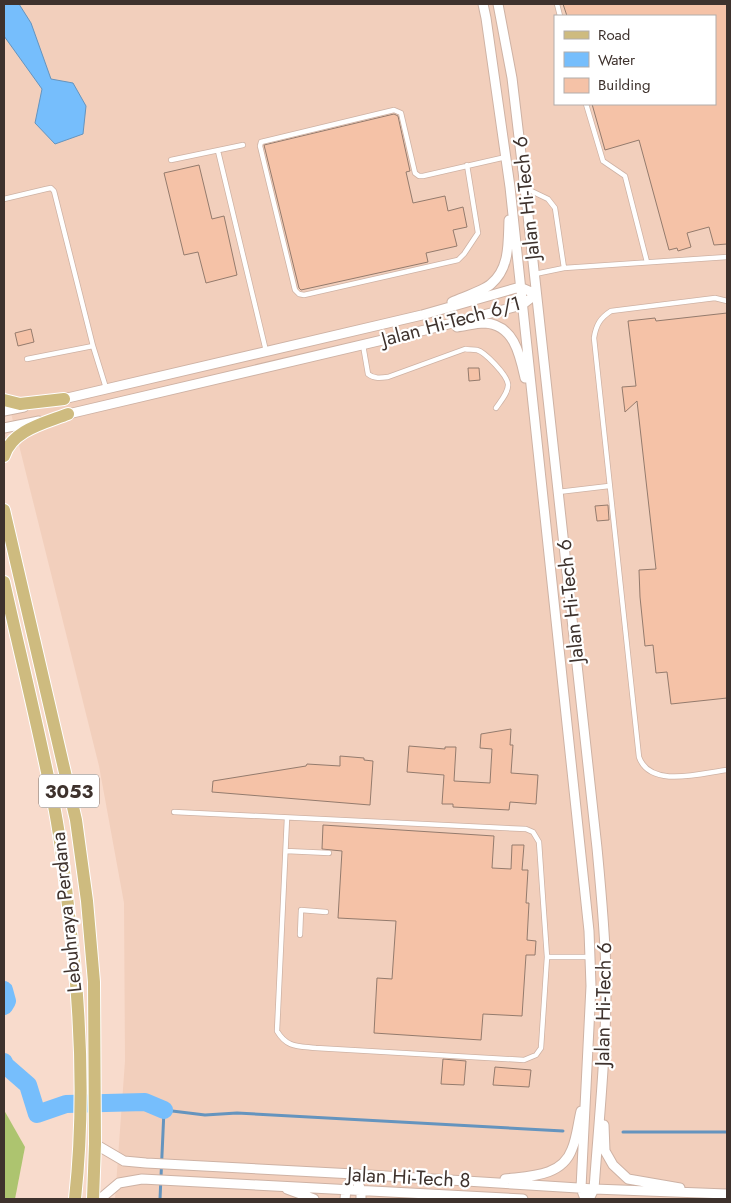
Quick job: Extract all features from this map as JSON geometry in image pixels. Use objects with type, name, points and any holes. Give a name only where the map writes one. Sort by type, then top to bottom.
[{"type":"main road","points":[[4,400],[20,404],[64,398]]},
{"type":"main road","points":[[4,456],[10,444],[23,432],[68,414]]},
{"type":"main road","name":"Lebuhraya Perdana","points":[[4,510],[76,820],[94,982],[94,1199]]},
{"type":"main road","name":"Lebuhraya Perdana","points":[[4,582],[55,812],[67,894],[76,977],[82,1078],[75,1199]]},
{"type":"street","name":"Jalan Hi-Tech 6","points":[[483,4],[510,187],[591,957],[587,1085],[581,1188],[587,1199],[594,1189],[602,1088],[606,976],[605,934],[525,188],[512,78],[498,4]]},
{"type":"street","points":[[422,315],[491,284],[504,268],[508,255],[510,187]]},
{"type":"street","name":"Jalan Hi-Tech 6/1","points":[[4,411],[422,315],[520,287],[536,294],[522,305],[425,330],[4,428]]},
{"type":"street","points":[[425,330],[485,323],[506,332],[514,341],[519,354],[534,412]]},
{"type":"street","points":[[478,1181],[539,1176],[551,1172],[561,1164],[572,1150],[587,1085]]},
{"type":"street","points":[[602,1088],[605,1151],[613,1165],[621,1173],[628,1179],[638,1182],[716,1193]]},
{"type":"street","name":"Jalan Hi-Tech 8","points":[[95,1144],[124,1161],[146,1163],[478,1181],[669,1195],[727,1194]]},
{"type":"street","points":[[345,1199],[346,1189],[354,1174]]},
{"type":"street","points":[[354,1174],[361,1195]]},
{"type":"street","name":"Jalan Hi-Tech 8","points":[[100,1199],[120,1184],[142,1179],[346,1189],[361,1195],[464,1196],[523,1199]]},
{"type":"street","points":[[276,1185],[314,1199]]},
{"type":"street","points":[[425,1199],[464,1196]]},
{"type":"lane","points":[[586,105],[603,160],[625,176],[647,262]]},
{"type":"lane","points":[[467,165],[478,233],[458,260],[304,295],[299,294],[295,290],[260,146],[261,142],[394,110],[401,113],[415,173],[419,176],[467,165],[506,157]]},
{"type":"lane","points":[[170,160],[244,145]]},
{"type":"lane","points":[[218,151],[266,352]]},
{"type":"lane","points":[[4,199],[51,188],[54,191],[93,346],[106,388]]},
{"type":"lane","points":[[525,188],[548,199],[555,208],[564,268]]},
{"type":"lane","points":[[534,274],[564,268],[727,257]]},
{"type":"lane","points":[[727,301],[714,298],[611,311],[602,317],[596,327],[594,338],[639,757],[641,763],[655,775],[668,777],[727,770]]},
{"type":"lane","points":[[363,345],[368,374],[377,378],[388,377],[465,349],[476,350],[486,354],[506,378],[508,385],[507,391],[496,408]]},
{"type":"lane","points":[[28,359],[93,346]]},
{"type":"lane","points":[[558,492],[609,486]]},
{"type":"lane","points":[[174,812],[526,829],[533,832],[539,842],[547,957],[542,1048],[536,1055],[524,1060],[290,1045],[281,1038],[277,1031],[287,818]]},
{"type":"lane","points":[[286,851],[329,853]]},
{"type":"lane","points":[[300,935],[301,910],[326,912]]},
{"type":"lane","points":[[547,957],[591,957]]},
{"type":"shaded area","points":[[4,4],[727,4],[727,1199],[115,1199],[125,1061],[124,903],[99,766],[4,385]]},
{"type":"green space","points":[[4,1110],[25,1147],[15,1199],[4,1199]]},
{"type":"water","points":[[4,4],[19,4],[31,23],[51,79],[73,83],[86,106],[83,134],[55,144],[35,123],[42,89],[4,36]]},
{"type":"building","points":[[563,4],[727,4],[727,244],[714,245],[709,227],[687,233],[691,247],[678,251],[677,248],[669,250],[639,140],[605,150],[592,105],[716,105],[716,15],[567,15]]},
{"type":"building","points":[[394,114],[398,116],[410,171],[406,172],[413,203],[445,196],[448,211],[463,207],[467,227],[453,230],[457,246],[426,253],[428,262],[301,290],[264,145]]},
{"type":"building","points":[[199,165],[212,219],[224,216],[237,275],[206,283],[198,252],[184,255],[164,173]]},
{"type":"building","points":[[727,313],[727,698],[671,704],[667,672],[656,673],[653,645],[645,646],[639,570],[656,569],[637,401],[625,412],[622,387],[636,386],[628,321],[655,318],[656,321]]},
{"type":"building","points":[[31,329],[34,342],[18,346],[15,333]]},
{"type":"building","points":[[468,368],[479,368],[480,380],[469,381]]},
{"type":"building","points":[[608,505],[609,520],[597,521],[595,506]]},
{"type":"building","points":[[511,729],[510,745],[513,745],[511,773],[538,775],[536,804],[510,802],[509,810],[453,807],[453,804],[442,804],[444,775],[407,772],[409,746],[445,749],[445,747],[456,747],[454,781],[490,783],[492,749],[480,748],[481,734]]},
{"type":"building","points":[[340,756],[364,758],[364,760],[373,761],[370,805],[212,792],[213,781],[306,766],[307,764],[340,766]]},
{"type":"building","points":[[323,825],[494,836],[492,868],[511,869],[512,845],[524,845],[522,870],[528,870],[526,903],[529,903],[527,940],[536,941],[535,955],[526,955],[522,1016],[483,1014],[481,1040],[374,1033],[377,978],[392,979],[396,921],[338,918],[342,851],[322,849]]},
{"type":"building","points":[[443,1059],[466,1061],[464,1085],[441,1084]]},
{"type":"building","points":[[495,1067],[531,1070],[529,1087],[493,1085]]},
{"type":"waterway","points":[[4,990],[7,1001],[4,1006]]},
{"type":"waterway","points":[[4,1062],[28,1085],[37,1114],[66,1104],[145,1102],[164,1110]]},
{"type":"waterway","points":[[160,1199],[164,1110],[205,1115],[237,1113],[563,1131]]},
{"type":"waterway","points":[[623,1132],[727,1132]]}]
